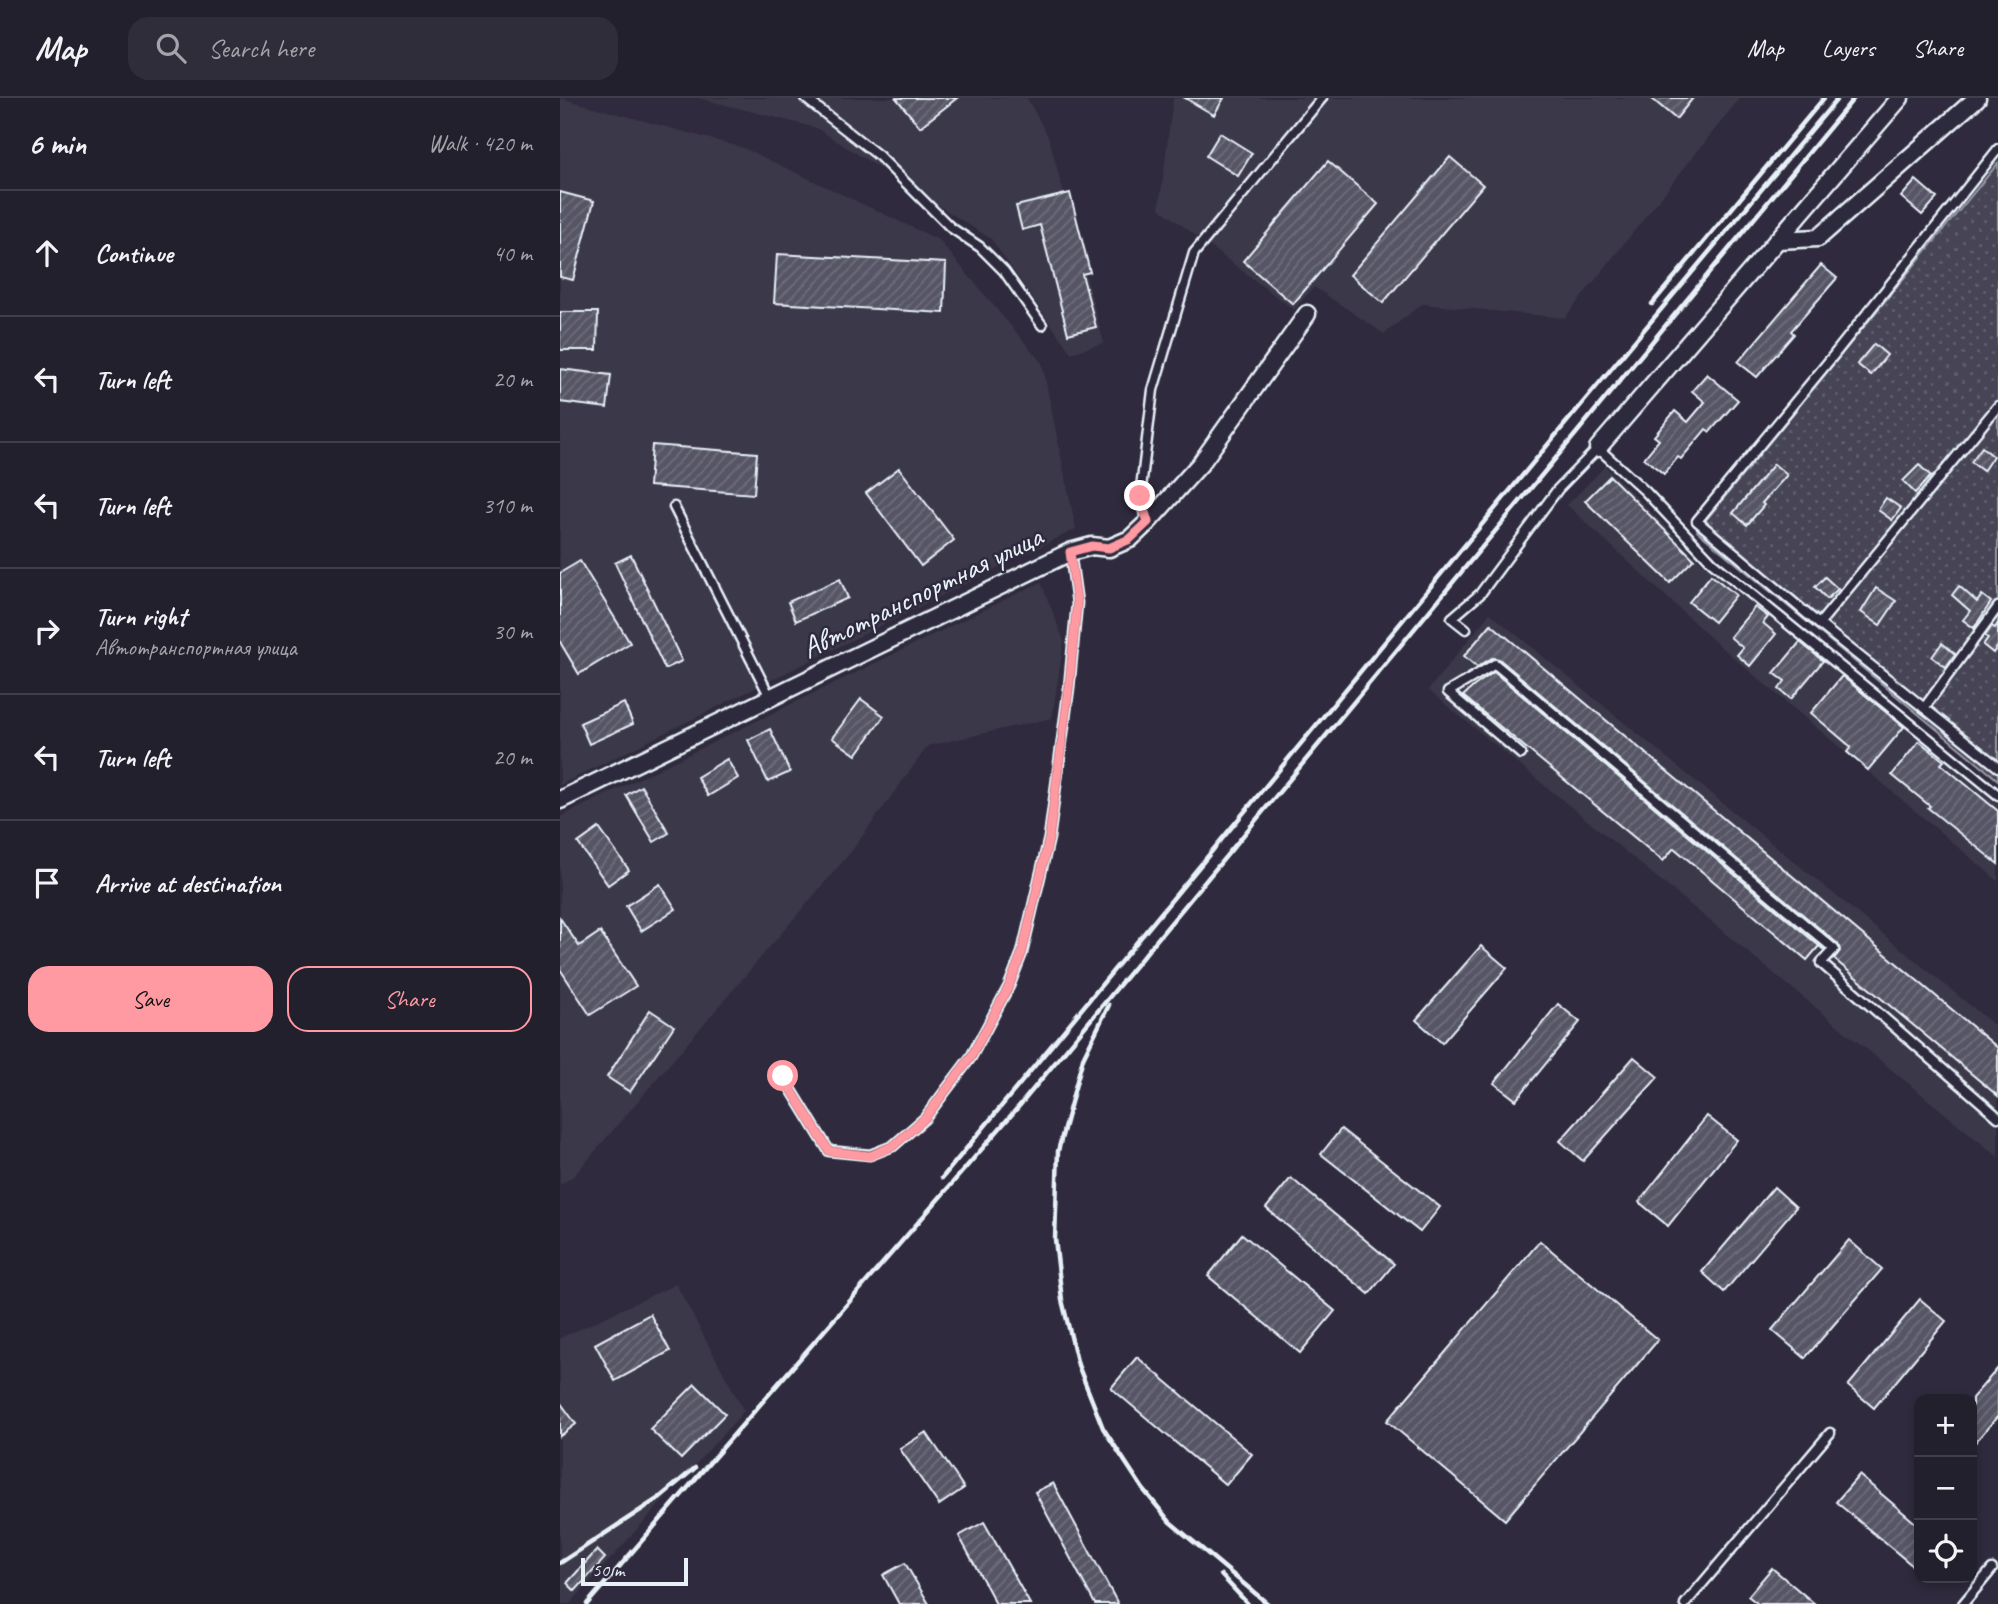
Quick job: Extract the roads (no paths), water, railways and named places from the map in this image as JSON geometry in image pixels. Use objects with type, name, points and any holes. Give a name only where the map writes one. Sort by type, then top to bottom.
[{"type":"street","points":[[1598,448],[1900,98]]},
{"type":"street","points":[[1777,240],[1818,238],[1977,98]]},
{"type":"street","name":"Автотранспортная улица","points":[[560,800],[1070,552],[1092,546],[1109,548],[1130,539],[1201,463],[1307,314]]},
{"type":"lane","points":[[805,98],[879,156],[950,227],[980,247],[1004,271],[1042,325]]},
{"type":"lane","points":[[1148,522],[1140,496],[1153,390],[1194,253],[1322,98]]},
{"type":"lane","points":[[1998,149],[1697,521],[1819,624],[1998,767]]},
{"type":"lane","points":[[1819,624],[1998,406]]},
{"type":"lane","points":[[1465,629],[1452,618],[1480,594],[1558,489],[1598,448],[1645,491],[1712,562],[1998,795]]},
{"type":"lane","points":[[674,507],[770,697]]},
{"type":"lane","points":[[783,1076],[829,1151],[870,1156],[893,1146],[925,1118],[971,1057],[1009,986],[1022,953],[1049,838],[1069,688],[1077,603],[1070,552]]},
{"type":"lane","points":[[1924,708],[1998,607]]},
{"type":"lane","points":[[1521,754],[1448,692],[1495,664],[1833,949],[1821,963],[1998,1117]]},
{"type":"lane","points":[[1685,1604],[1830,1433]]},
{"type":"lane","points":[[1963,1604],[1992,1569]]},
{"type":"railway","points":[[1652,304],[1824,98]]},
{"type":"railway","points":[[942,1178],[1838,98]]},
{"type":"railway","points":[[587,1604],[1020,1105],[1854,98]]},
{"type":"railway","points":[[1109,1005],[1083,1058],[1058,1151],[1055,1239],[1062,1300],[1078,1365],[1103,1428],[1143,1489],[1170,1522],[1268,1604]]},
{"type":"railway","points":[[560,1563],[659,1498],[695,1468]]},
{"type":"railway","points":[[1221,1575],[1248,1604]]}]
